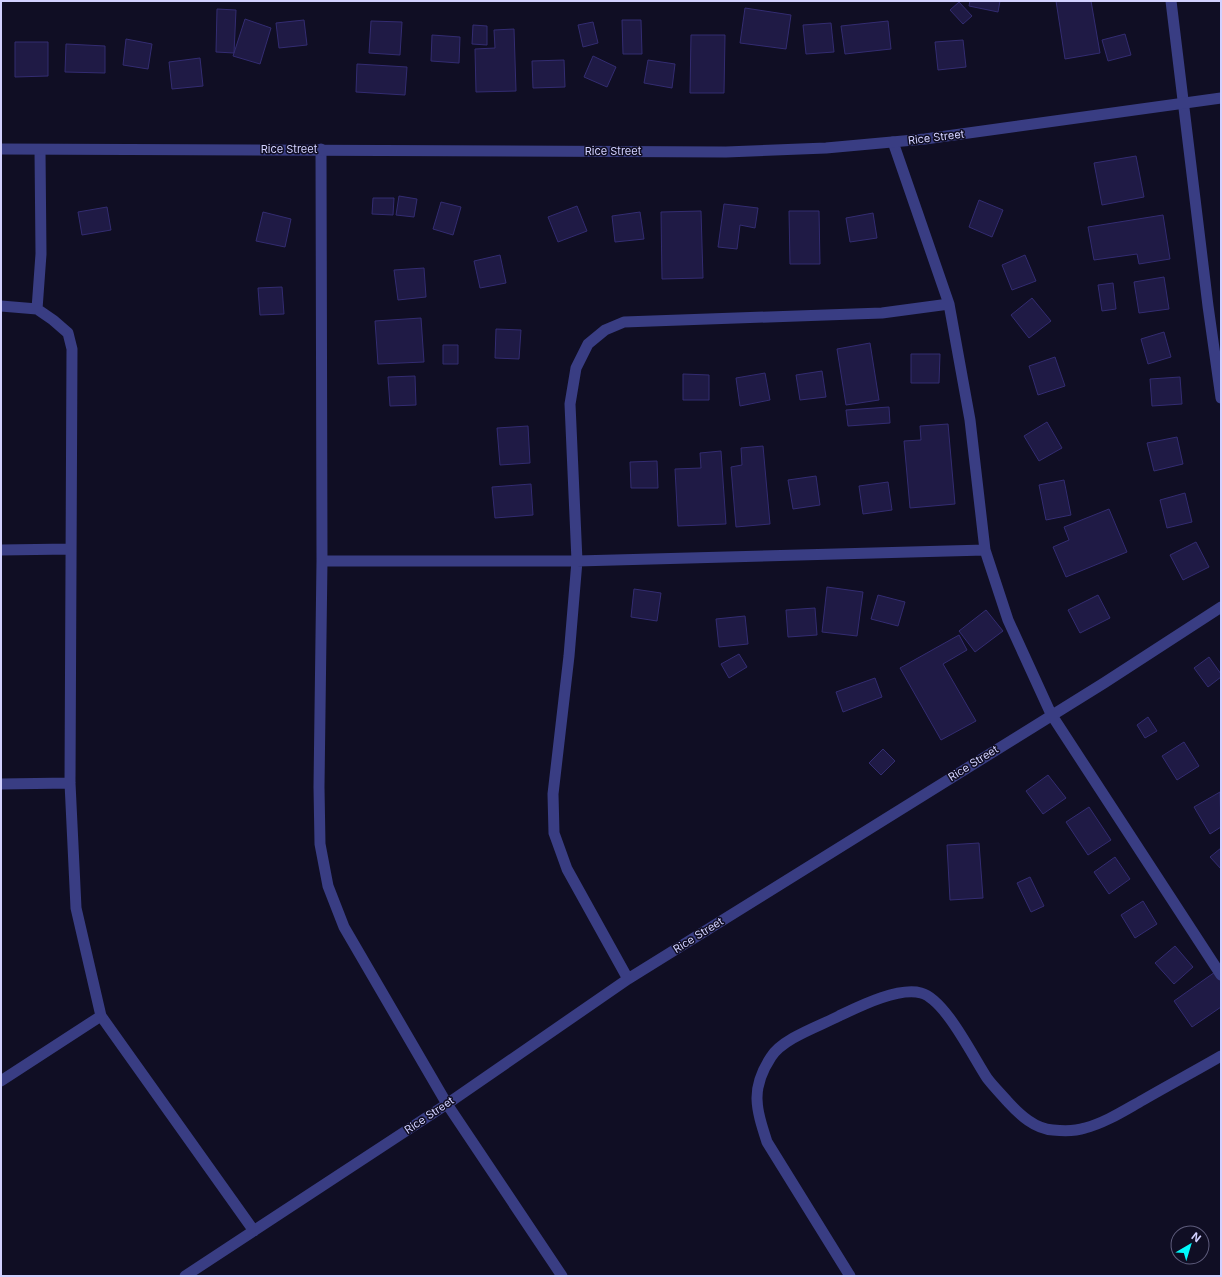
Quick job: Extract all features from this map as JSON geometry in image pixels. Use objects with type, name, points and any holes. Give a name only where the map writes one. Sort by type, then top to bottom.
[{"type":"street","points":[[1171,1],[1221,398]]},
{"type":"street","name":"Rice Street","points":[[1,149],[321,149],[726,152],[826,148],[893,142],[1221,98]]},
{"type":"street","points":[[893,142],[949,304],[970,420],[985,550],[1008,620],[1051,714],[1221,975]]},
{"type":"street","points":[[321,149],[322,561],[319,794],[320,844],[328,886],[344,927],[447,1104],[562,1276]]},
{"type":"street","points":[[38,309],[41,254],[40,150]]},
{"type":"street","points":[[628,979],[567,869],[554,833],[553,794],[568,664],[577,561],[570,404],[576,368],[588,344],[605,330],[624,322],[882,313],[949,304]]},
{"type":"street","points":[[1,306],[38,309],[68,333],[72,349],[70,784],[76,908],[100,1016],[254,1231]]},
{"type":"street","points":[[1,550],[70,549]]},
{"type":"street","points":[[322,561],[577,561],[985,550]]},
{"type":"street","name":"Rice Street","points":[[184,1276],[447,1104],[628,979],[1051,714],[1104,683],[1221,607]]},
{"type":"street","points":[[1,784],[70,784]]},
{"type":"street","points":[[850,1276],[767,1142],[760,1120],[755,1100],[760,1077],[772,1055],[784,1044],[856,1008],[884,997],[903,992],[921,993],[936,1000],[949,1017],[988,1079],[1016,1110],[1034,1125],[1052,1130],[1084,1128],[1117,1114],[1221,1056]]},
{"type":"street","points":[[1,1081],[100,1016]]},
{"type":"building","points":[[970,1],[1000,1],[998,12],[969,6]]},
{"type":"building","points":[[1056,1],[1091,1],[1100,53],[1065,59]]},
{"type":"building","points":[[959,2],[972,16],[963,24],[950,10]]},
{"type":"building","points":[[745,8],[791,15],[786,49],[740,43]]},
{"type":"building","points":[[217,9],[236,10],[234,53],[216,52]]},
{"type":"building","points":[[245,19],[271,28],[260,64],[233,56]]},
{"type":"building","points":[[304,20],[307,45],[279,48],[276,23]]},
{"type":"building","points":[[622,20],[641,20],[642,54],[623,54]]},
{"type":"building","points":[[371,21],[402,22],[400,55],[369,53]]},
{"type":"building","points":[[888,21],[891,49],[845,54],[841,26]]},
{"type":"building","points":[[593,22],[598,43],[583,47],[578,25]]},
{"type":"building","points":[[831,23],[834,52],[806,54],[803,25]]},
{"type":"building","points":[[473,25],[487,26],[487,45],[472,44]]},
{"type":"building","points":[[514,29],[516,91],[476,92],[475,49],[495,48],[494,30]]},
{"type":"building","points":[[1125,34],[1131,55],[1108,61],[1102,40]]},
{"type":"building","points":[[432,35],[460,37],[459,63],[431,61]]},
{"type":"building","points":[[691,35],[725,35],[724,93],[690,93]]},
{"type":"building","points":[[126,39],[152,44],[148,69],[123,65]]},
{"type":"building","points":[[963,40],[966,67],[938,70],[935,42]]},
{"type":"building","points":[[15,42],[48,42],[48,76],[15,77]]},
{"type":"building","points":[[66,44],[105,46],[105,73],[65,72]]},
{"type":"building","points":[[593,56],[616,67],[607,87],[584,77]]},
{"type":"building","points":[[200,58],[203,86],[172,89],[169,62]]},
{"type":"building","points":[[564,60],[565,87],[533,88],[532,61]]},
{"type":"building","points":[[648,60],[675,64],[672,88],[644,83]]},
{"type":"building","points":[[357,64],[407,67],[405,95],[356,92]]},
{"type":"building","points":[[1136,156],[1144,197],[1102,205],[1094,163]]},
{"type":"building","points":[[399,196],[417,199],[414,217],[396,215]]},
{"type":"building","points":[[373,198],[394,198],[393,215],[372,214]]},
{"type":"building","points":[[979,200],[1003,210],[992,237],[969,227]]},
{"type":"building","points":[[441,202],[461,207],[453,235],[433,229]]},
{"type":"building","points":[[724,204],[758,208],[755,228],[740,225],[737,249],[718,247]]},
{"type":"building","points":[[577,206],[587,231],[558,242],[548,217]]},
{"type":"building","points":[[107,207],[111,230],[82,235],[78,212]]},
{"type":"building","points":[[701,211],[703,278],[662,279],[661,212]]},
{"type":"building","points":[[789,211],[819,211],[820,264],[790,264]]},
{"type":"building","points":[[263,212],[291,219],[285,247],[256,241]]},
{"type":"building","points":[[640,212],[644,239],[615,242],[612,216]]},
{"type":"building","points":[[873,213],[877,238],[850,242],[846,218]]},
{"type":"building","points":[[1163,215],[1170,259],[1139,264],[1137,254],[1094,260],[1088,227]]},
{"type":"building","points":[[500,255],[506,283],[480,288],[474,261]]},
{"type":"building","points":[[1025,255],[1036,281],[1012,290],[1002,265]]},
{"type":"building","points":[[424,268],[426,297],[398,300],[394,270]]},
{"type":"building","points":[[1164,277],[1169,309],[1139,313],[1134,282]]},
{"type":"building","points":[[1113,283],[1116,309],[1102,311],[1098,285]]},
{"type":"building","points":[[282,287],[284,314],[260,315],[258,288]]},
{"type":"building","points":[[1032,298],[1051,321],[1029,338],[1011,315]]},
{"type":"building","points":[[421,318],[424,362],[378,364],[375,321]]},
{"type":"building","points":[[496,329],[521,330],[519,359],[495,358]]},
{"type":"building","points":[[1164,332],[1171,357],[1148,364],[1141,339]]},
{"type":"building","points":[[870,343],[879,400],[846,405],[837,349]]},
{"type":"building","points":[[443,345],[458,345],[458,364],[443,364]]},
{"type":"building","points":[[911,354],[940,354],[939,383],[911,383]]},
{"type":"building","points":[[1055,357],[1065,386],[1038,395],[1029,366]]},
{"type":"building","points":[[822,371],[826,397],[800,400],[796,375]]},
{"type":"building","points":[[765,373],[770,400],[740,406],[736,378]]},
{"type":"building","points":[[683,374],[709,375],[709,400],[683,400]]},
{"type":"building","points":[[415,376],[416,405],[390,406],[388,377]]},
{"type":"building","points":[[1180,377],[1182,404],[1152,406],[1150,379]]},
{"type":"building","points":[[889,407],[890,423],[848,426],[846,410]]},
{"type":"building","points":[[1047,422],[1062,448],[1039,461],[1024,436]]},
{"type":"building","points":[[948,424],[955,504],[910,508],[904,441],[921,440],[920,426]]},
{"type":"building","points":[[528,426],[530,463],[500,465],[497,428]]},
{"type":"building","points":[[1177,437],[1183,464],[1154,471],[1147,443]]},
{"type":"building","points":[[763,446],[770,524],[736,527],[731,467],[742,465],[741,448]]},
{"type":"building","points":[[721,451],[726,524],[678,526],[675,469],[701,468],[700,453]]},
{"type":"building","points":[[657,461],[658,488],[631,488],[630,462]]},
{"type":"building","points":[[816,476],[820,505],[793,509],[788,480]]},
{"type":"building","points":[[1064,480],[1071,515],[1046,520],[1039,485]]},
{"type":"building","points":[[888,482],[892,510],[863,514],[859,486]]},
{"type":"building","points":[[531,484],[533,515],[495,518],[492,487]]},
{"type":"building","points":[[1185,493],[1192,522],[1167,528],[1160,500]]},
{"type":"building","points":[[1109,509],[1127,552],[1066,577],[1053,547],[1069,540],[1064,527]]},
{"type":"building","points":[[1196,542],[1209,567],[1183,580],[1170,555]]},
{"type":"building","points":[[827,587],[863,592],[857,636],[822,632]]},
{"type":"building","points":[[634,589],[661,593],[657,621],[631,617]]},
{"type":"building","points":[[878,595],[905,602],[898,626],[871,619]]},
{"type":"building","points":[[1098,595],[1110,618],[1080,633],[1068,610]]},
{"type":"building","points":[[815,608],[817,635],[788,637],[786,610]]},
{"type":"building","points":[[986,610],[1003,631],[975,652],[959,631]]},
{"type":"building","points":[[745,616],[748,644],[719,647],[716,619]]},
{"type":"building","points":[[959,635],[967,650],[943,664],[976,721],[941,740],[900,668]]},
{"type":"building","points":[[739,654],[747,667],[729,678],[721,664]]},
{"type":"building","points":[[1209,657],[1221,674],[1221,677],[1208,687],[1194,668]]},
{"type":"building","points":[[875,678],[882,697],[843,712],[836,692]]},
{"type":"building","points":[[1148,717],[1157,731],[1145,738],[1137,725]]},
{"type":"building","points":[[1184,742],[1199,766],[1177,780],[1162,756]]},
{"type":"building","points":[[883,749],[895,761],[881,775],[869,763]]},
{"type":"building","points":[[1048,775],[1066,798],[1043,814],[1026,791]]},
{"type":"building","points":[[1220,792],[1221,827],[1210,834],[1194,807]]},
{"type":"building","points":[[1089,807],[1111,840],[1088,855],[1066,822]]},
{"type":"building","points":[[979,843],[983,898],[950,900],[947,845]]},
{"type":"building","points":[[1221,848],[1221,869],[1210,857]]},
{"type":"building","points":[[1115,857],[1130,879],[1109,894],[1094,872]]},
{"type":"building","points":[[1030,877],[1044,906],[1031,912],[1017,883]]},
{"type":"building","points":[[1143,901],[1157,924],[1135,938],[1121,915]]},
{"type":"building","points":[[1175,946],[1193,967],[1174,984],[1155,963]]},
{"type":"building","points":[[1215,972],[1221,980],[1221,1007],[1192,1027],[1174,1001]]}]
